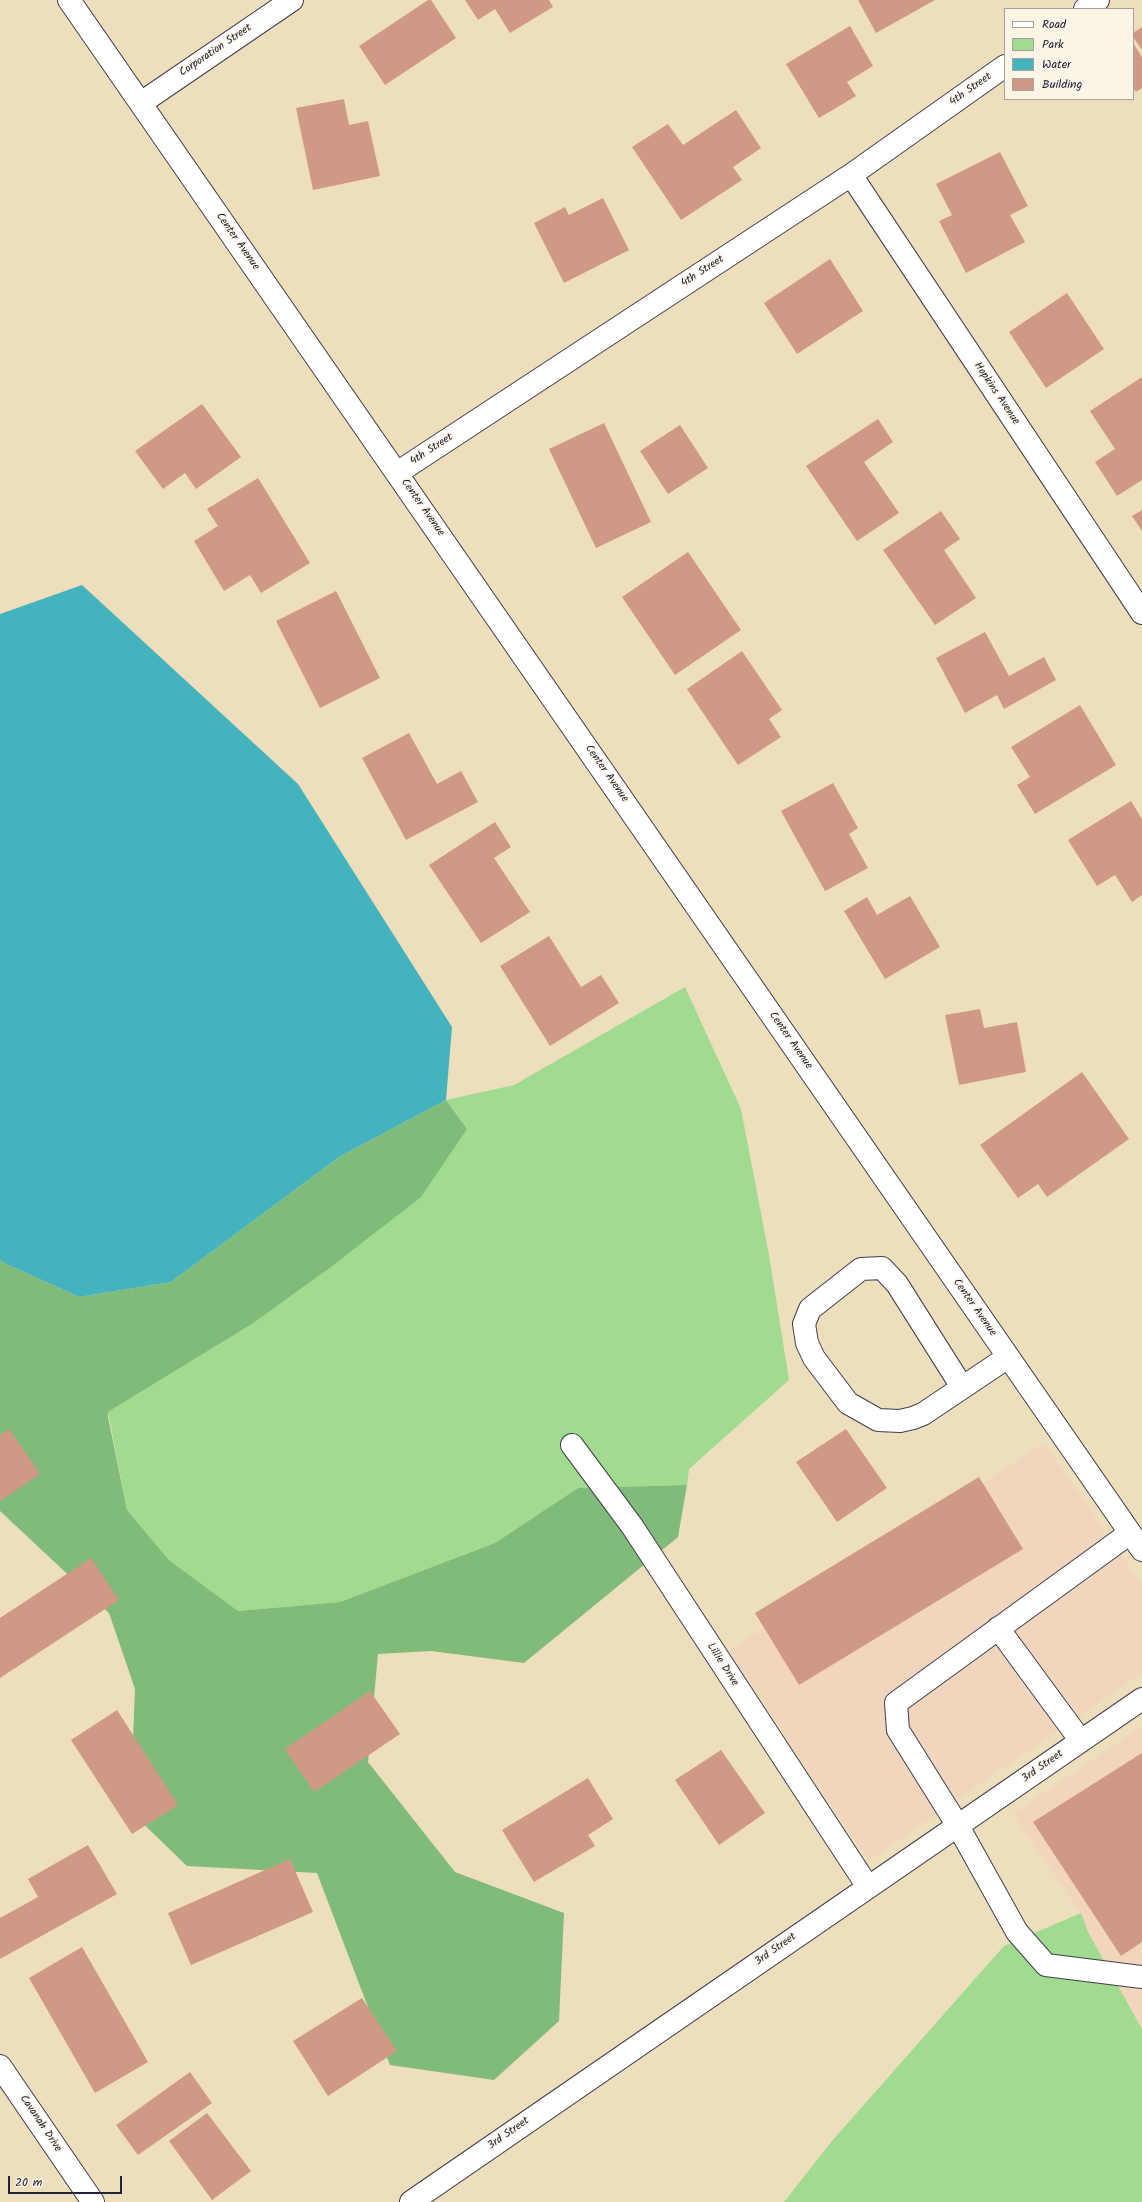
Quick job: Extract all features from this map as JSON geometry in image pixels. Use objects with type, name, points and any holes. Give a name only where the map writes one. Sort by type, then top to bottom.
[{"type":"street","name":"Center Avenue","points":[[69,0],[1136,1541]]},
{"type":"street","name":"Corporation Street","points":[[141,103],[292,0]]},
{"type":"street","points":[[1086,8],[1098,0]]},
{"type":"street","name":"4th Street","points":[[397,473],[851,176],[1004,67]]},
{"type":"street","name":"Hopkins Avenue","points":[[851,176],[1142,613]]},
{"type":"street","points":[[962,1387],[897,1284],[882,1268],[861,1269],[810,1309],[804,1324],[807,1342],[814,1358],[848,1403],[878,1420],[900,1421],[923,1414],[1008,1357]]},
{"type":"street","name":"Lillie Drive","points":[[572,1445],[632,1526],[868,1887]]},
{"type":"street","points":[[1136,1541],[998,1628],[896,1702],[898,1730],[958,1826],[1017,1932],[1046,1965],[1142,1977]]},
{"type":"street","points":[[998,1628],[1081,1741]]},
{"type":"street","name":"3rd Street","points":[[411,2202],[1142,1699]]},
{"type":"street","name":"Cavanah Drive","points":[[0,2066],[93,2202]]},
{"type":"shaded area","points":[[1044,1443],[1142,1585],[1142,1673],[868,1861],[729,1651]]},
{"type":"shaded area","points":[[1142,1726],[1142,2029],[1088,1932],[1081,1913],[1013,1814]]},
{"type":"green space","points":[[685,987],[741,1109],[769,1255],[789,1380],[689,1469],[687,1485],[578,1488],[495,1543],[340,1602],[238,1611],[169,1560],[127,1510],[108,1412],[252,1324],[327,1270],[467,1129],[446,1100],[514,1085]]},
{"type":"green space","points":[[446,1100],[467,1129],[421,1197],[327,1270],[252,1324],[108,1412],[108,1417],[127,1510],[169,1560],[238,1611],[340,1602],[495,1543],[578,1488],[687,1485],[678,1537],[524,1663],[431,1651],[378,1654],[368,1762],[455,1872],[564,1913],[559,2021],[494,2080],[390,2065],[317,1873],[187,1866],[130,1811],[135,1689],[109,1613],[0,1511],[0,1261],[79,1297],[171,1282],[339,1157]]},
{"type":"green space","points":[[1081,1913],[1088,1932],[1142,2029],[1142,2202],[784,2202],[832,2141],[1004,1946]]},
{"type":"water","points":[[82,585],[298,784],[452,1027],[446,1100],[339,1157],[171,1282],[79,1297],[0,1261],[0,614]]},
{"type":"building","points":[[428,0],[431,0],[456,38],[385,85],[359,46]]},
{"type":"building","points":[[465,0],[549,0],[553,7],[510,33],[495,9],[478,20]]},
{"type":"building","points":[[858,0],[935,0],[876,33]]},
{"type":"building","points":[[850,26],[873,66],[847,82],[856,96],[819,118],[786,64]]},
{"type":"building","points":[[1142,27],[1142,50],[1134,38],[1134,32]]},
{"type":"building","points":[[1134,45],[1142,57],[1142,88],[1136,92],[1134,89]]},
{"type":"building","points":[[344,99],[349,125],[368,121],[380,176],[313,190],[296,108]]},
{"type":"building","points":[[736,110],[761,148],[733,167],[742,180],[681,220],[632,147],[668,124],[683,145]]},
{"type":"building","points":[[1000,152],[1028,206],[1010,215],[1025,242],[966,273],[939,221],[952,215],[936,184]]},
{"type":"building","points":[[603,198],[629,250],[564,283],[534,223],[565,207],[569,215]]},
{"type":"building","points":[[830,259],[863,311],[797,354],[764,303]]},
{"type":"building","points":[[1067,293],[1104,349],[1046,388],[1009,332]]},
{"type":"building","points":[[1142,377],[1142,480],[1117,496],[1095,462],[1115,449],[1090,411]]},
{"type":"building","points":[[202,404],[241,457],[196,489],[185,473],[163,489],[135,451]]},
{"type":"building","points":[[878,419],[893,442],[864,462],[899,513],[857,541],[806,466]]},
{"type":"building","points":[[604,423],[651,522],[596,548],[549,449]]},
{"type":"building","points":[[680,425],[708,468],[668,494],[640,451]]},
{"type":"building","points":[[258,478],[310,563],[261,593],[250,575],[224,591],[194,541],[218,526],[207,509]]},
{"type":"building","points":[[1142,510],[1142,531],[1132,516]]},
{"type":"building","points":[[941,511],[960,539],[944,550],[976,598],[935,625],[883,550]]},
{"type":"building","points":[[688,552],[741,630],[675,675],[622,597]]},
{"type":"building","points":[[336,591],[380,678],[320,708],[276,621]]},
{"type":"building","points":[[985,632],[1009,676],[1044,657],[1056,680],[1004,709],[997,695],[965,713],[936,658]]},
{"type":"building","points":[[742,651],[782,710],[769,719],[781,737],[738,765],[687,689]]},
{"type":"building","points":[[1080,705],[1116,765],[1035,814],[1017,785],[1030,777],[1011,747]]},
{"type":"building","points":[[409,733],[437,784],[461,771],[478,802],[406,840],[362,758]]},
{"type":"building","points":[[833,783],[858,828],[849,834],[868,868],[825,891],[781,811]]},
{"type":"building","points":[[1131,801],[1142,819],[1142,895],[1132,902],[1115,875],[1097,886],[1068,840]]},
{"type":"building","points":[[495,822],[511,847],[494,858],[530,912],[481,943],[429,865]]},
{"type":"building","points":[[910,896],[940,947],[885,979],[844,911],[867,897],[877,915]]},
{"type":"building","points":[[549,936],[581,987],[601,975],[619,1003],[550,1046],[500,966]]},
{"type":"building","points":[[980,1009],[984,1028],[1017,1022],[1026,1072],[959,1085],[945,1015]]},
{"type":"building","points":[[1082,1072],[1129,1139],[1047,1197],[1038,1184],[1018,1198],[980,1145]]},
{"type":"building","points":[[9,1429],[40,1474],[0,1501],[0,1435]]},
{"type":"building","points":[[846,1429],[887,1488],[837,1522],[796,1462]]},
{"type":"building","points":[[979,1477],[1023,1549],[799,1685],[755,1613]]},
{"type":"building","points":[[91,1558],[119,1600],[0,1678],[0,1618]]},
{"type":"building","points":[[370,1691],[400,1734],[314,1792],[285,1749]]},
{"type":"building","points":[[117,1710],[178,1805],[132,1834],[71,1740]]},
{"type":"building","points":[[721,1750],[765,1813],[719,1845],[675,1780]]},
{"type":"building","points":[[1142,1753],[1142,1942],[1121,1956],[1033,1822]]},
{"type":"building","points":[[588,1778],[613,1819],[588,1835],[595,1846],[534,1882],[502,1830]]},
{"type":"building","points":[[88,1845],[117,1894],[0,1959],[0,1918],[38,1897],[28,1879]]},
{"type":"building","points":[[290,1859],[313,1912],[191,1965],[168,1913]]},
{"type":"building","points":[[82,1947],[148,2062],[95,2093],[29,1978]]},
{"type":"building","points":[[362,1998],[397,2051],[328,2096],[293,2041]]},
{"type":"building","points":[[190,2072],[212,2103],[138,2155],[116,2125]]},
{"type":"building","points":[[207,2113],[251,2171],[212,2200],[169,2141]]}]
